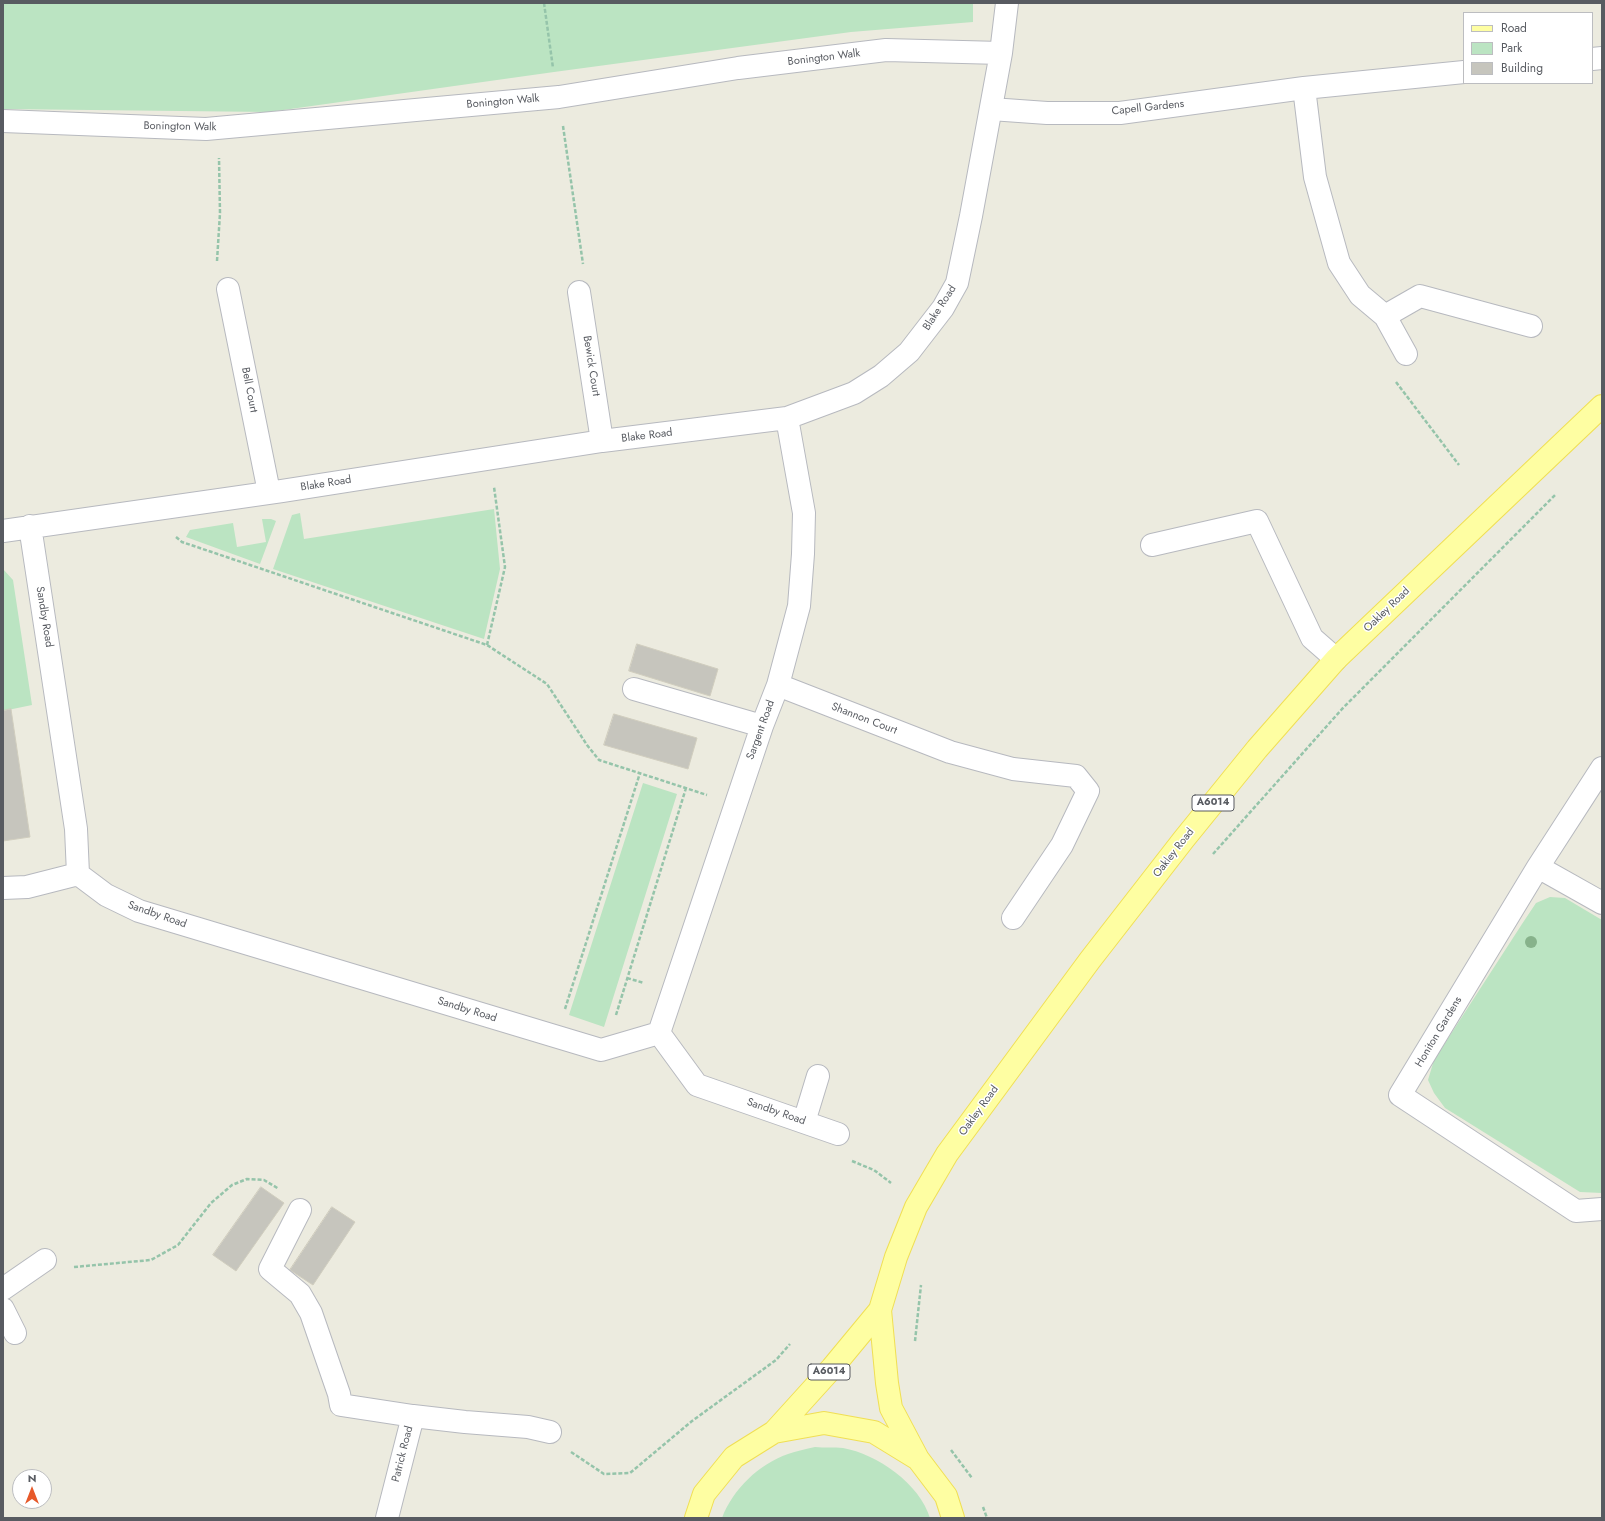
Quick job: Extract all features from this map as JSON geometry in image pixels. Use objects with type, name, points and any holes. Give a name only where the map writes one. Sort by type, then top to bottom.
[{"type":"main road","name":"Oakley Road","points":[[954,1518],[946,1496],[918,1459],[891,1408],[887,1383],[880,1310],[896,1257],[916,1207],[947,1154],[1090,960],[1184,839],[1257,749],[1336,659],[1602,406]]},
{"type":"main road","name":"Oakley Road","points":[[696,1518],[704,1494],[734,1457],[774,1432],[832,1368],[880,1310]]},
{"type":"main road","name":"Oakley Road","points":[[774,1432],[824,1423],[874,1432],[918,1459]]},
{"type":"street","name":"Blake Road","points":[[3,531],[602,441],[787,418],[854,393],[881,376],[909,352],[943,308],[957,283],[965,252],[1001,53],[1007,3]]},
{"type":"street","name":"Bonington Walk","points":[[3,121],[206,129],[559,98],[738,68],[886,50],[1001,53]]},
{"type":"street","name":"Capell Gardens","points":[[991,109],[1047,113],[1120,113],[1304,88],[1463,72]]},
{"type":"street","points":[[1304,88],[1315,177],[1339,263],[1360,295],[1385,316],[1406,354]]},
{"type":"street","name":"Bell Court","points":[[228,289],[269,492]]},
{"type":"street","name":"Bewick Court","points":[[579,292],[602,441]]},
{"type":"street","points":[[1385,316],[1420,296],[1531,326]]},
{"type":"street","name":"Sargent Road","points":[[659,1033],[762,726],[778,685],[799,606],[803,554],[804,513],[787,418]]},
{"type":"street","points":[[1152,545],[1257,520],[1312,638],[1336,659]]},
{"type":"street","name":"Sandby Road","points":[[30,526],[76,830],[78,874],[106,895],[139,911],[601,1050],[659,1033],[697,1085],[838,1134]]},
{"type":"street","name":"Shannon Court","points":[[778,685],[950,752],[1013,769],[1076,776],[1088,791],[1062,845],[1013,918]]},
{"type":"street","points":[[634,689],[762,726]]},
{"type":"street","name":"Honiton Gardens","points":[[1602,768],[1538,867],[1400,1095],[1576,1211],[1602,1209]]},
{"type":"street","points":[[1538,867],[1602,904]]},
{"type":"street","points":[[3,888],[27,887],[78,874]]},
{"type":"street","points":[[804,1122],[818,1076]]},
{"type":"street","name":"Patrick Road","points":[[300,1210],[270,1269],[300,1294],[311,1313],[339,1394],[340,1405],[413,1416],[387,1518]]},
{"type":"street","points":[[3,1289],[45,1260]]},
{"type":"street","points":[[3,1309],[15,1332]]},
{"type":"street","points":[[413,1416],[528,1427],[550,1432]]},
{"type":"path","points":[[544,3],[585,275],[579,292]]},
{"type":"path","points":[[218,128],[220,213],[217,269],[228,289]]},
{"type":"path","points":[[1392,377],[1458,465]]},
{"type":"path","points":[[487,645],[505,567],[493,484]]},
{"type":"path","points":[[1210,858],[1342,709],[1559,491]]},
{"type":"path","points":[[170,533],[182,542],[487,645],[547,684],[587,745],[599,760],[736,804]]},
{"type":"path","points":[[557,1037],[640,773]]},
{"type":"path","points":[[610,1047],[611,1031],[686,788]]},
{"type":"path","points":[[838,1134],[831,1152],[874,1170],[891,1182]]},
{"type":"path","points":[[45,1260],[66,1267],[151,1260],[178,1246],[211,1202],[232,1185],[247,1179],[264,1180],[304,1202],[300,1210]]},
{"type":"path","points":[[914,1346],[922,1279]]},
{"type":"path","points":[[550,1432],[569,1451],[604,1474],[630,1473],[692,1421],[776,1360],[790,1344]]},
{"type":"path","points":[[947,1446],[971,1474],[973,1481]]},
{"type":"path","points":[[981,1500],[987,1518]]},
{"type":"green space","points":[[3,3],[973,3],[973,22],[851,32],[269,112],[3,109]]},
{"type":"green space","points":[[494,509],[500,569],[484,639],[273,569],[292,515],[300,513],[304,539]]},
{"type":"green space","points":[[262,519],[271,519],[276,521],[260,564],[186,537],[190,530],[233,523],[237,547],[266,542]]},
{"type":"green space","points":[[3,569],[13,580],[32,705],[3,711]]},
{"type":"green space","points":[[643,783],[677,794],[604,1027],[569,1015]]},
{"type":"green space","points":[[1550,897],[1565,898],[1602,920],[1602,1193],[1580,1192],[1445,1108],[1434,1093],[1428,1080],[1434,1060],[1536,903]]},
{"type":"green space","points":[[815,1447],[843,1448],[856,1451],[896,1472],[917,1494],[925,1505],[930,1518],[722,1518],[733,1497],[757,1471],[777,1458]]},
{"type":"building","points":[[637,644],[718,669],[710,696],[629,671]]},
{"type":"building","points":[[11,709],[30,837],[3,841],[3,711]]},
{"type":"building","points":[[614,714],[697,738],[688,769],[604,745]]},
{"type":"building","points":[[261,1187],[284,1203],[236,1271],[213,1255]]},
{"type":"building","points":[[332,1207],[355,1222],[313,1285],[290,1270]]}]
